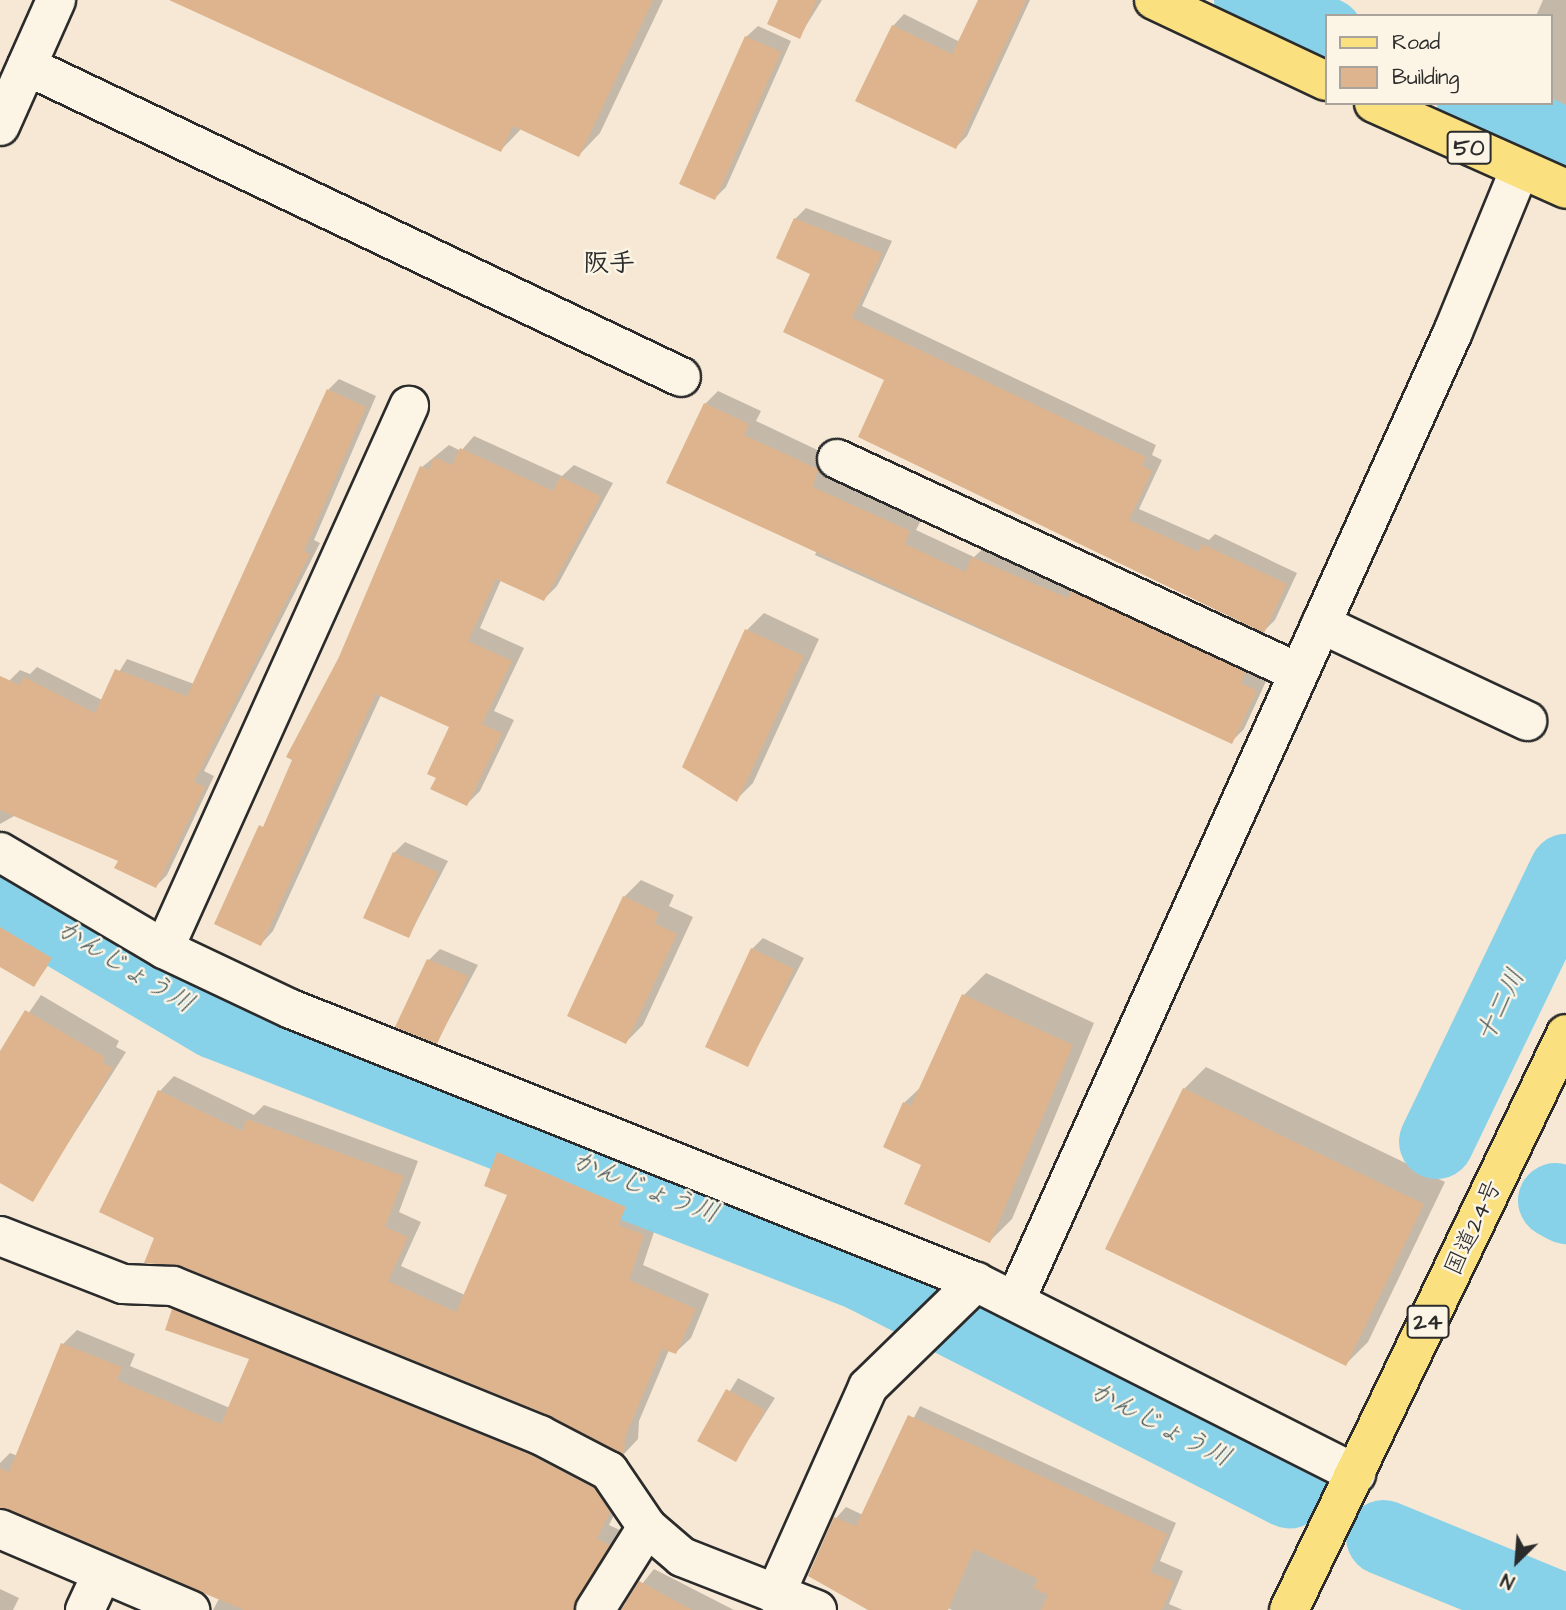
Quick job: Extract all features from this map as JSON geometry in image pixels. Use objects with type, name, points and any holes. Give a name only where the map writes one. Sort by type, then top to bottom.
[{"type":"main road","points":[[1154,0],[1324,80]]},
{"type":"main road","name":"50","points":[[1378,105],[1519,171],[1566,189]]},
{"type":"main road","name":"国道24号","points":[[1289,1610],[1566,1034]]},
{"type":"street","points":[[0,125],[56,0]]},
{"type":"street","points":[[27,66],[681,377]]},
{"type":"street","points":[[1016,1299],[1321,624],[1519,171]]},
{"type":"street","points":[[163,948],[409,406]]},
{"type":"street","points":[[837,459],[1299,673]]},
{"type":"street","points":[[1321,624],[1527,721]]},
{"type":"street","points":[[0,852],[163,948],[291,1009],[969,1291],[1016,1299],[1356,1474]]},
{"type":"street","points":[[0,1236],[122,1284],[173,1286],[540,1435],[609,1471],[647,1527],[682,1557],[817,1610]]},
{"type":"street","points":[[775,1595],[868,1387],[969,1291]]},
{"type":"street","points":[[595,1610],[647,1527]]},
{"type":"street","points":[[0,1529],[101,1576],[190,1610]]},
{"type":"street","points":[[85,1610],[101,1576]]},
{"type":"building","points":[[169,0],[653,0],[579,157],[513,126],[501,152]]},
{"type":"building","points":[[778,0],[817,0],[800,39],[767,24]]},
{"type":"building","points":[[978,0],[1026,0],[956,149],[855,101],[892,25],[952,54]]},
{"type":"building","points":[[745,36],[781,52],[715,200],[679,184]]},
{"type":"building","points":[[794,218],[882,253],[852,318],[1146,457],[1142,466],[1152,471],[1129,520],[1199,552],[1202,544],[1287,584],[1264,633],[858,437],[884,380],[783,332],[810,274],[776,258]]},
{"type":"building","points":[[327,389],[366,407],[304,551],[310,554],[194,782],[205,787],[156,888],[114,868],[118,861],[0,810],[0,676],[20,685],[24,677],[95,713],[115,669],[187,696]]},
{"type":"building","points":[[704,403],[749,424],[744,435],[818,469],[813,487],[910,531],[905,544],[965,572],[972,557],[1068,598],[1071,591],[1246,672],[1241,683],[1257,691],[1232,744],[666,483]]},
{"type":"building","points":[[460,448],[553,491],[560,477],[601,496],[544,601],[496,579],[468,641],[512,661],[482,724],[502,733],[467,806],[430,789],[436,778],[427,774],[449,727],[376,694],[261,946],[214,924],[259,825],[263,827],[292,760],[286,757],[339,657],[420,466],[429,470],[434,457],[452,465]]},
{"type":"building","points":[[745,629],[804,656],[737,802],[682,767]]},
{"type":"building","points":[[393,852],[438,872],[409,938],[363,918]]},
{"type":"building","points":[[623,896],[659,913],[654,923],[677,934],[626,1044],[567,1016]]},
{"type":"building","points":[[0,927],[52,958],[34,987],[0,967]]},
{"type":"building","points":[[751,948],[794,969],[748,1067],[705,1047]]},
{"type":"building","points":[[427,959],[468,976],[437,1044],[395,1027]]},
{"type":"building","points":[[962,994],[1073,1045],[990,1243],[904,1204],[921,1165],[883,1147],[903,1102],[911,1106]]},
{"type":"building","points":[[25,1010],[105,1057],[102,1062],[113,1068],[33,1202],[0,1183],[0,1051]]},
{"type":"building","points":[[1183,1088],[1424,1204],[1346,1366],[1105,1249]]},
{"type":"building","points":[[158,1090],[242,1131],[247,1119],[404,1176],[385,1227],[408,1237],[388,1281],[456,1312],[507,1195],[484,1186],[497,1152],[626,1207],[618,1225],[644,1235],[629,1280],[696,1309],[676,1354],[662,1349],[625,1437],[624,1456],[548,1415],[181,1266],[144,1263],[154,1238],[99,1212]]},
{"type":"building","points":[[172,1309],[531,1455],[594,1488],[610,1512],[597,1539],[610,1545],[573,1610],[244,1610],[0,1508],[0,1468],[9,1472],[61,1343],[122,1367],[117,1380],[221,1424],[249,1359],[165,1330]]},
{"type":"building","points":[[726,1389],[765,1410],[736,1462],[697,1441]]},
{"type":"building","points":[[908,1415],[1167,1534],[1150,1572],[1174,1582],[1162,1610],[1041,1610],[1048,1595],[1034,1588],[1038,1579],[974,1549],[948,1610],[868,1610],[808,1576],[834,1517],[856,1526]]},
{"type":"building","points":[[639,1581],[692,1610],[621,1610]]},
{"type":"waterway","name":"十二川","points":[[1251,0],[1324,34]]},
{"type":"waterway","name":"十二川","points":[[1478,105],[1566,146]]},
{"type":"waterway","name":"十二川","points":[[1436,1141],[1566,871]]},
{"type":"waterway","name":"かんじょう川","points":[[0,894],[215,1021],[862,1273],[1289,1491]]},
{"type":"waterway","name":"十二川","points":[[1555,1200],[1566,1206]]},
{"type":"waterway","name":"かんじょう川","points":[[1383,1537],[1562,1610]]},
{"type":"district","name":"阪手","points":[[609,264]]}]
